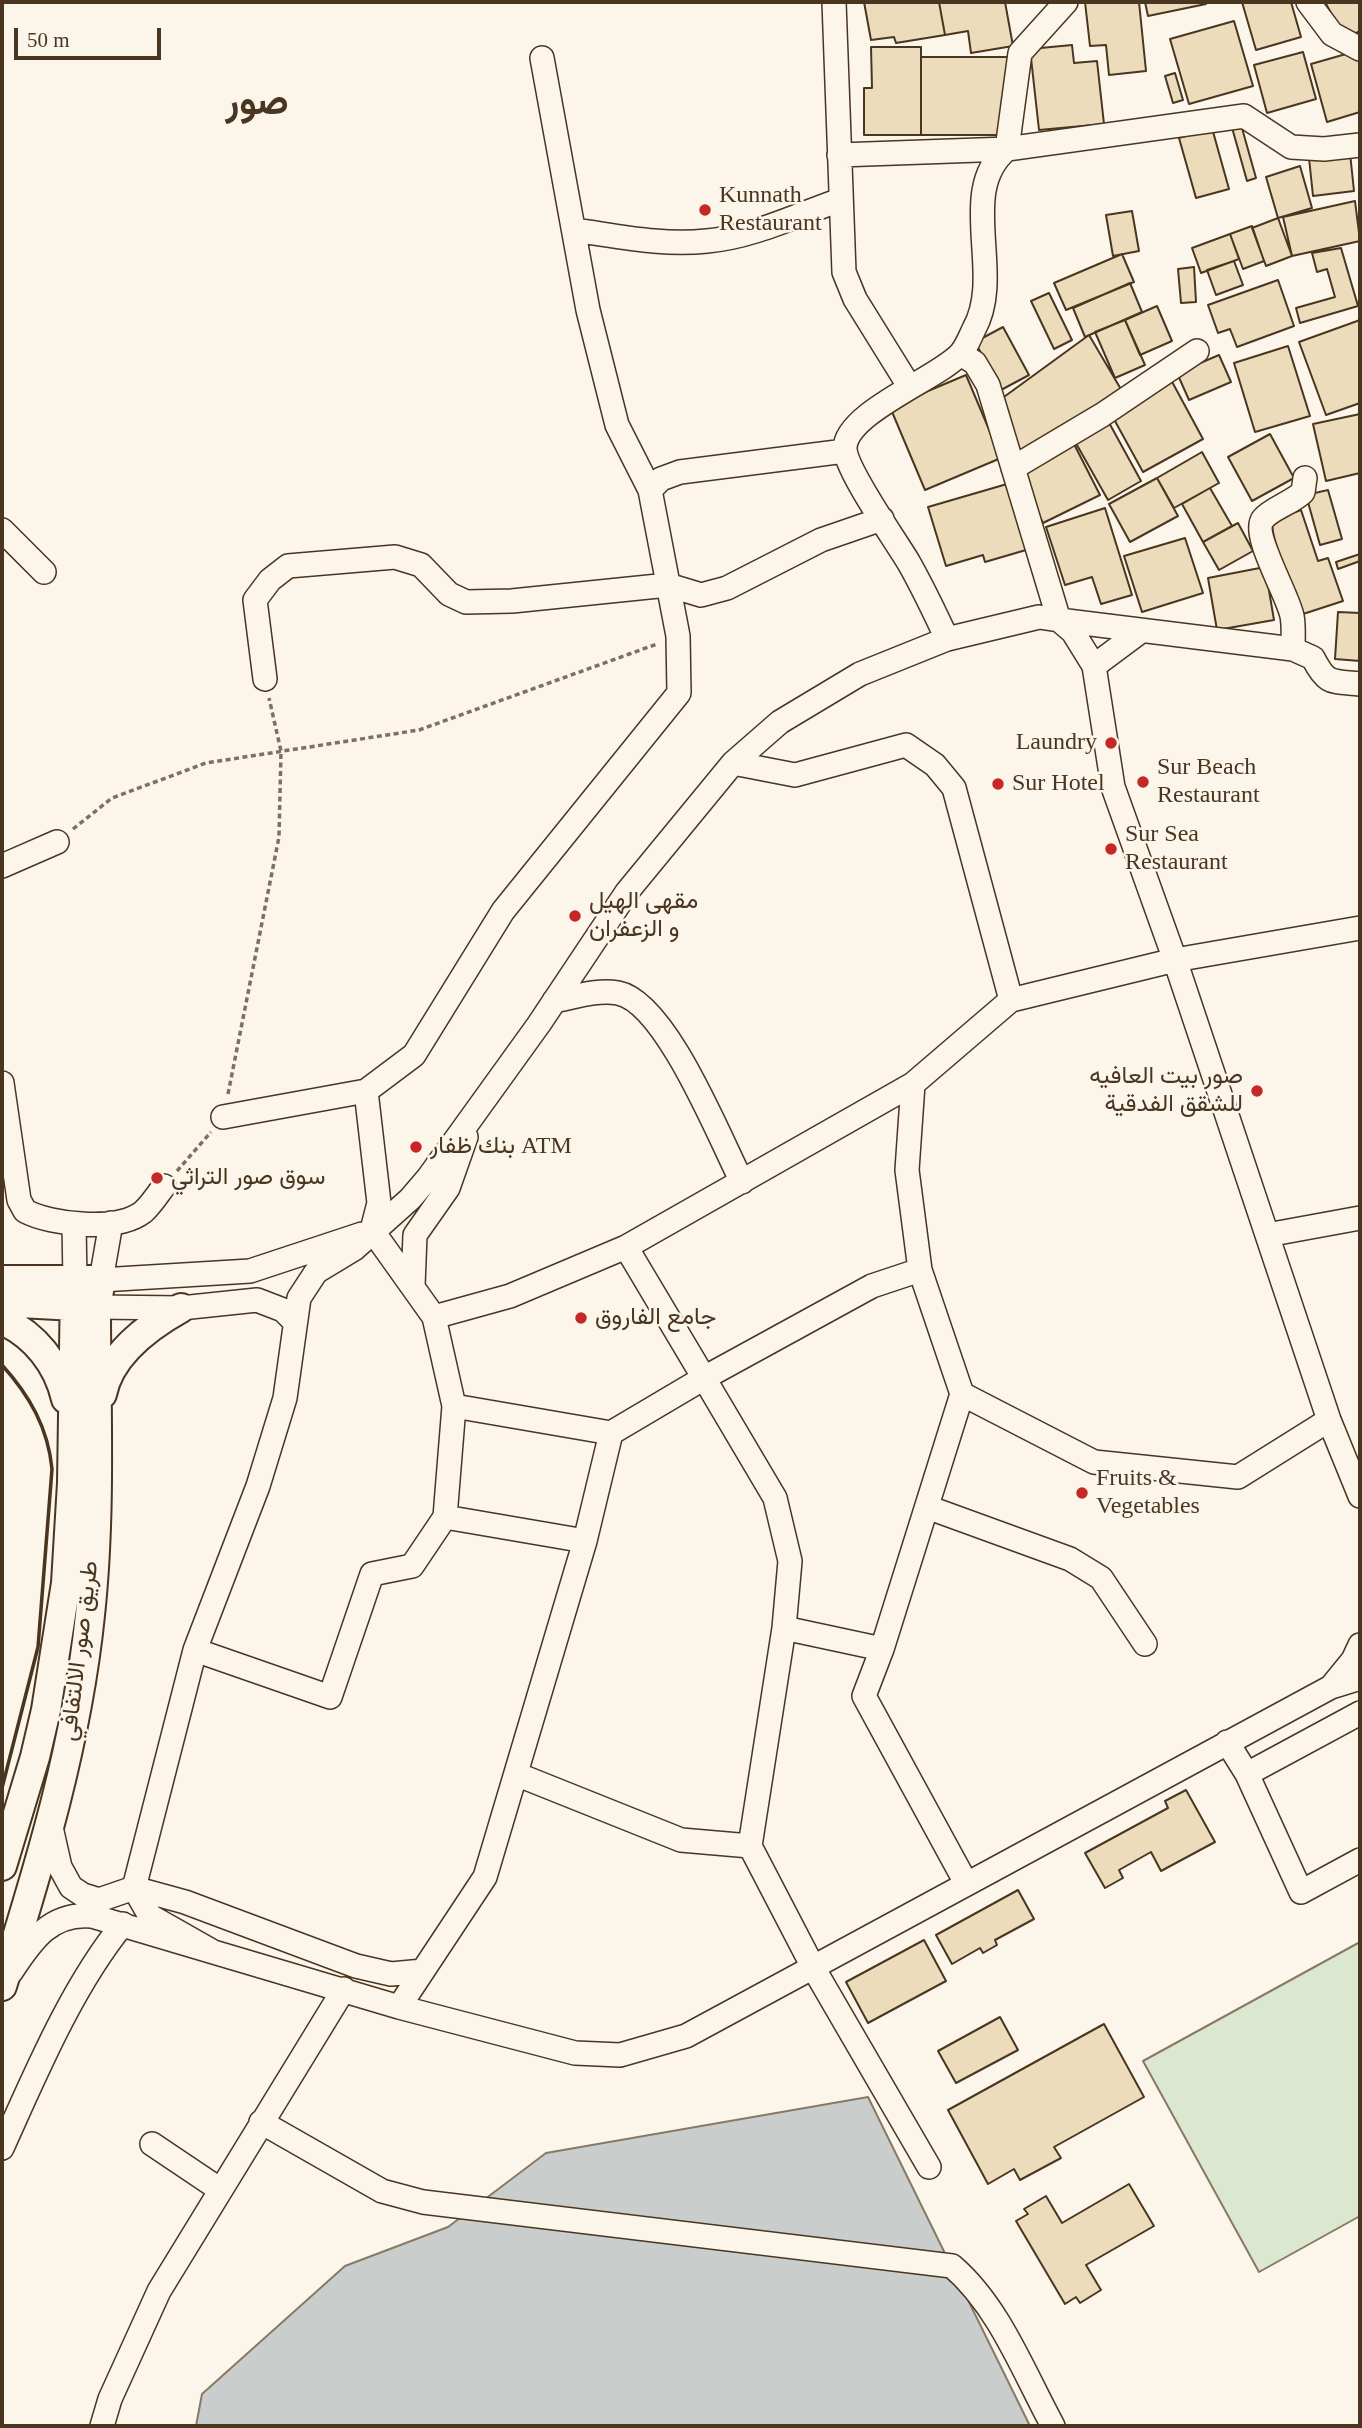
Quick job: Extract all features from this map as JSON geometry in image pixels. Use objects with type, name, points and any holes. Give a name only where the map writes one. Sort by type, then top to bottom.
[{"type":"main road","points":[[2,1280],[87,1294]]},
{"type":"main road","points":[[2,1302],[87,1294]]},
{"type":"main road","name":"طريق صور الالتفافي","points":[[2,1986],[51,1827],[79,1696],[90,1613],[84,1420],[87,1294]]},
{"type":"main road","points":[[84,1420],[116,1362],[151,1326],[181,1308]]},
{"type":"main road","points":[[2,1320],[35,1343],[57,1368],[84,1420]]},
{"type":"main road","name":"طريق صور الالتفافي","points":[[2,1866],[35,1757],[60,1622],[72,1483],[84,1420]]},
{"type":"street","points":[[834,2],[844,272],[855,299],[909,386]]},
{"type":"street","points":[[947,639],[929,600],[845,451],[847,437],[861,421],[909,386],[961,354],[980,320],[986,292],[983,182],[994,160],[1007,149],[1020,53],[1066,2]]},
{"type":"street","points":[[1308,2],[1332,34],[1360,49]]},
{"type":"street","points":[[223,1117],[366,1091],[414,1055],[503,911],[679,693],[678,636],[650,490],[617,425],[589,310],[542,58]]},
{"type":"street","points":[[839,155],[1007,149],[1244,116],[1291,147],[1324,149],[1360,145]]},
{"type":"street","points":[[574,230],[661,243],[708,241],[745,234],[840,200]]},
{"type":"street","points":[[1013,468],[1102,415],[1196,351]]},
{"type":"street","points":[[961,354],[975,363],[988,385],[1059,620],[1073,632],[1094,666],[1113,788],[1175,960],[1329,1420],[1360,1496]]},
{"type":"street","points":[[650,490],[661,479],[680,472],[845,451]]},
{"type":"street","points":[[1293,649],[1292,616],[1275,568],[1260,542],[1258,530],[1263,519],[1303,492],[1305,478]]},
{"type":"street","points":[[265,679],[255,600],[270,580],[288,566],[394,557],[421,565],[449,594],[466,602],[512,601],[668,585],[701,595],[727,588],[821,540],[882,519]]},
{"type":"street","points":[[2,530],[44,572]]},
{"type":"street","points":[[210,1950],[150,1916],[134,1888],[195,1650],[258,1486],[285,1398],[292,1364],[299,1298],[310,1279],[354,1249],[372,1230],[410,1199],[554,1001],[627,892],[733,763],[780,722],[860,674],[947,639],[1039,617],[1293,649],[1313,658],[1322,677],[1331,681],[1360,684]]},
{"type":"street","points":[[1094,666],[1141,631]]},
{"type":"street","points":[[733,763],[795,775],[906,745],[935,765],[954,788],[1011,1000]]},
{"type":"street","points":[[2,866],[57,842]]},
{"type":"street","points":[[434,1318],[510,1296],[626,1247],[913,1084],[1011,1000],[1175,960],[1360,928]]},
{"type":"street","points":[[554,1001],[593,994],[619,993],[641,1004],[661,1025],[742,1182]]},
{"type":"street","points":[[2,1083],[19,1200],[25,1211],[74,1224],[110,1223],[142,1213],[164,1186]]},
{"type":"street","points":[[913,1084],[907,1170],[920,1270],[962,1394],[882,1649],[864,1696],[967,1883]]},
{"type":"street","points":[[366,1091],[379,1203],[372,1230]]},
{"type":"street","points":[[413,1286],[415,1235],[448,1188],[476,1111]]},
{"type":"street","points":[[1267,1235],[1360,1218]]},
{"type":"street","points":[[87,1294],[110,1223]]},
{"type":"street","points":[[74,1224],[87,1294]]},
{"type":"street","points":[[195,1650],[330,1697],[372,1574],[412,1566],[445,1517],[454,1406],[434,1318],[372,1230]]},
{"type":"street","points":[[87,1294],[250,1271],[372,1230]]},
{"type":"street","points":[[626,1247],[775,1497],[790,1561],[784,1628],[750,1846],[814,1969],[929,2167]]},
{"type":"street","points":[[454,1406],[611,1433],[704,1378],[873,1286],[920,1270]]},
{"type":"street","points":[[87,1294],[181,1308],[257,1300],[283,1310],[295,1322]]},
{"type":"street","points":[[962,1394],[1094,1462],[1238,1477],[1329,1420]]},
{"type":"street","points":[[399,2007],[485,1877],[585,1541],[611,1433]]},
{"type":"street","points":[[927,1507],[1070,1559],[1101,1578],[1146,1644]]},
{"type":"street","points":[[445,1517],[585,1541]]},
{"type":"street","points":[[784,1628],[882,1649]]},
{"type":"street","points":[[1331,1686],[1353,1660],[1360,1646]]},
{"type":"street","points":[[2,1986],[26,1950],[57,1920],[72,1914],[123,1924],[399,2007],[575,2053],[620,2055],[686,2036],[814,1969],[1331,1686],[1360,1678]]},
{"type":"street","points":[[1247,1774],[1360,1713]]},
{"type":"street","points":[[1227,1742],[1247,1774],[1301,1892],[1360,1860]]},
{"type":"street","points":[[516,1774],[681,1840],[750,1846]]},
{"type":"street","points":[[51,1827],[60,1867],[71,1886],[99,1900],[134,1888],[185,1902],[356,1966],[391,1974],[423,1971]]},
{"type":"street","points":[[2,2148],[41,2060],[108,1943],[123,1924]]},
{"type":"street","points":[[102,2426],[110,2399],[159,2291],[219,2189],[344,1989]]},
{"type":"street","points":[[261,2122],[382,2191],[423,2202],[822,2251],[935,2261],[952,2266],[966,2278],[1001,2329],[1053,2426]]},
{"type":"street","points":[[152,2144],[219,2189]]},
{"type":"path","points":[[57,842],[112,798],[206,763],[419,730],[678,636]]},
{"type":"path","points":[[164,1186],[223,1117],[279,837],[281,751],[265,679]]},
{"type":"green space","points":[[1360,1942],[1360,2216],[1259,2272],[1143,2061]]},
{"type":"shaded area","points":[[868,2097],[1030,2426],[196,2426],[202,2394],[345,2266],[448,2227],[546,2153]]},
{"type":"building","points":[[864,2],[939,2],[945,35],[896,43],[894,37],[871,40]]},
{"type":"building","points":[[939,2],[1005,2],[1013,46],[971,53],[968,31],[945,35]]},
{"type":"building","points":[[1085,2],[1139,2],[1146,71],[1109,75],[1106,45],[1090,46]]},
{"type":"building","points":[[1145,2],[1205,2],[1206,4],[1148,16]]},
{"type":"building","points":[[1242,2],[1291,2],[1301,37],[1256,50]]},
{"type":"building","points":[[1325,2],[1360,2],[1360,31],[1345,39]]},
{"type":"building","points":[[1234,21],[1253,86],[1189,104],[1170,39]]},
{"type":"building","points":[[1072,45],[1074,63],[1097,61],[1104,124],[1039,130],[1030,49]]},
{"type":"building","points":[[871,47],[921,47],[921,135],[864,135],[864,88],[872,88]]},
{"type":"building","points":[[1360,50],[1360,112],[1327,122],[1311,64]]},
{"type":"building","points":[[1303,52],[1316,99],[1267,113],[1254,65]]},
{"type":"building","points":[[921,57],[1008,57],[1008,135],[921,135]]},
{"type":"building","points":[[1175,73],[1183,100],[1173,103],[1165,76]]},
{"type":"building","points":[[1240,121],[1256,178],[1247,181],[1231,124]]},
{"type":"building","points":[[1212,128],[1229,189],[1196,198],[1179,138]]},
{"type":"building","points":[[1350,153],[1354,191],[1313,196],[1309,158]]},
{"type":"building","points":[[1300,166],[1312,208],[1278,218],[1266,177]]},
{"type":"building","points":[[1355,201],[1360,241],[1292,256],[1283,217]]},
{"type":"building","points":[[1132,211],[1139,251],[1113,256],[1106,215]]},
{"type":"building","points":[[1278,218],[1292,256],[1266,266],[1252,228]]},
{"type":"building","points":[[1252,226],[1264,261],[1243,269],[1230,234]]},
{"type":"building","points":[[1230,234],[1239,259],[1201,273],[1192,248]]},
{"type":"building","points":[[1341,248],[1358,306],[1300,323],[1296,308],[1335,297],[1327,269],[1317,272],[1312,253]]},
{"type":"building","points":[[1122,254],[1134,282],[1066,310],[1054,283]]},
{"type":"building","points":[[1234,261],[1243,285],[1216,295],[1207,270]]},
{"type":"building","points":[[1194,267],[1196,302],[1181,303],[1178,269]]},
{"type":"building","points":[[1278,280],[1294,326],[1237,347],[1230,329],[1218,333],[1208,305]]},
{"type":"building","points":[[1130,283],[1142,312],[1085,337],[1073,308]]},
{"type":"building","points":[[1049,293],[1072,340],[1054,349],[1031,301]]},
{"type":"building","points":[[1157,306],[1172,341],[1140,355],[1125,320]]},
{"type":"building","points":[[1125,320],[1145,365],[1115,378],[1095,332]]},
{"type":"building","points":[[1360,320],[1360,403],[1326,415],[1299,342]]},
{"type":"building","points":[[1003,327],[1029,375],[1001,390],[975,342]]},
{"type":"building","points":[[1089,335],[1122,391],[1017,462],[997,402]]},
{"type":"building","points":[[1288,346],[1310,416],[1255,432],[1234,363]]},
{"type":"building","points":[[1219,355],[1231,382],[1189,400],[1177,373]]},
{"type":"building","points":[[966,375],[1001,458],[925,490],[890,407]]},
{"type":"building","points":[[1170,378],[1203,439],[1143,472],[1110,412]]},
{"type":"building","points":[[1360,414],[1360,473],[1326,481],[1313,424]]},
{"type":"building","points":[[1107,419],[1141,481],[1108,500],[1073,438]]},
{"type":"building","points":[[1270,434],[1294,478],[1252,501],[1228,457]]},
{"type":"building","points":[[1074,444],[1100,495],[1043,523],[1017,472]]},
{"type":"building","points":[[1202,452],[1219,483],[1174,508],[1157,478]]},
{"type":"building","points":[[1157,478],[1178,516],[1130,542],[1109,504]]},
{"type":"building","points":[[1007,484],[1026,550],[985,562],[983,555],[946,566],[928,507]]},
{"type":"building","points":[[1210,488],[1232,526],[1203,542],[1182,504]]},
{"type":"building","points":[[1328,490],[1342,539],[1320,545],[1306,495]]},
{"type":"building","points":[[1105,508],[1132,595],[1101,604],[1092,577],[1065,585],[1046,527]]},
{"type":"building","points":[[1301,510],[1318,561],[1328,558],[1343,601],[1300,615],[1268,522]]},
{"type":"building","points":[[1238,523],[1253,551],[1219,570],[1203,542]]},
{"type":"building","points":[[1185,538],[1203,593],[1142,612],[1124,556]]},
{"type":"building","points":[[1360,554],[1360,561],[1338,569],[1336,562]]},
{"type":"building","points":[[1265,567],[1274,620],[1217,630],[1208,578]]},
{"type":"building","points":[[1338,612],[1360,613],[1360,661],[1335,659]]},
{"type":"building","points":[[1186,1790],[1215,1842],[1161,1871],[1151,1852],[1119,1870],[1123,1878],[1105,1888],[1085,1853],[1168,1808],[1165,1801]]},
{"type":"building","points":[[1018,1890],[1034,1919],[995,1940],[997,1945],[983,1953],[980,1948],[952,1964],[936,1935]]},
{"type":"building","points":[[924,1940],[946,1981],[868,2023],[846,1982]]},
{"type":"building","points":[[1000,2017],[1018,2050],[956,2083],[938,2051]]},
{"type":"building","points":[[1104,2024],[1144,2097],[1054,2147],[1061,2158],[1020,2180],[1014,2169],[988,2184],[948,2110]]},
{"type":"building","points":[[1129,2184],[1154,2226],[1086,2265],[1101,2290],[1080,2303],[1076,2297],[1065,2304],[1016,2221],[1028,2214],[1024,2209],[1046,2196],[1062,2223]]},
{"type":"wall","points":[[2,1365],[36,1413],[42,1426],[52,1469],[38,1647],[2,1788]]},
{"type":"place","name":"Kunnath Restaurant","points":[[705,210]]},
{"type":"place","name":"Laundry","points":[[1111,743]]},
{"type":"place","name":"Sur Beach Restaurant","points":[[1143,782]]},
{"type":"place","name":"Sur Hotel","points":[[998,784]]},
{"type":"place","name":"Sur Sea Restaurant","points":[[1111,849]]},
{"type":"place","name":"مقهى الهيل و الزعفران","points":[[575,916]]},
{"type":"place","name":"صور بيت العافيه للشقق الفدقية","points":[[1257,1091]]},
{"type":"place","name":"بنك ظفار ATM","points":[[416,1147]]},
{"type":"place","name":"سوق صور التراثي","points":[[157,1178]]},
{"type":"place","name":"جامع الفاروق","points":[[581,1318]]},
{"type":"place","name":"Fruits & Vegetables","points":[[1082,1493]]},
{"type":"district","name":"صور","points":[[257,104]]}]
